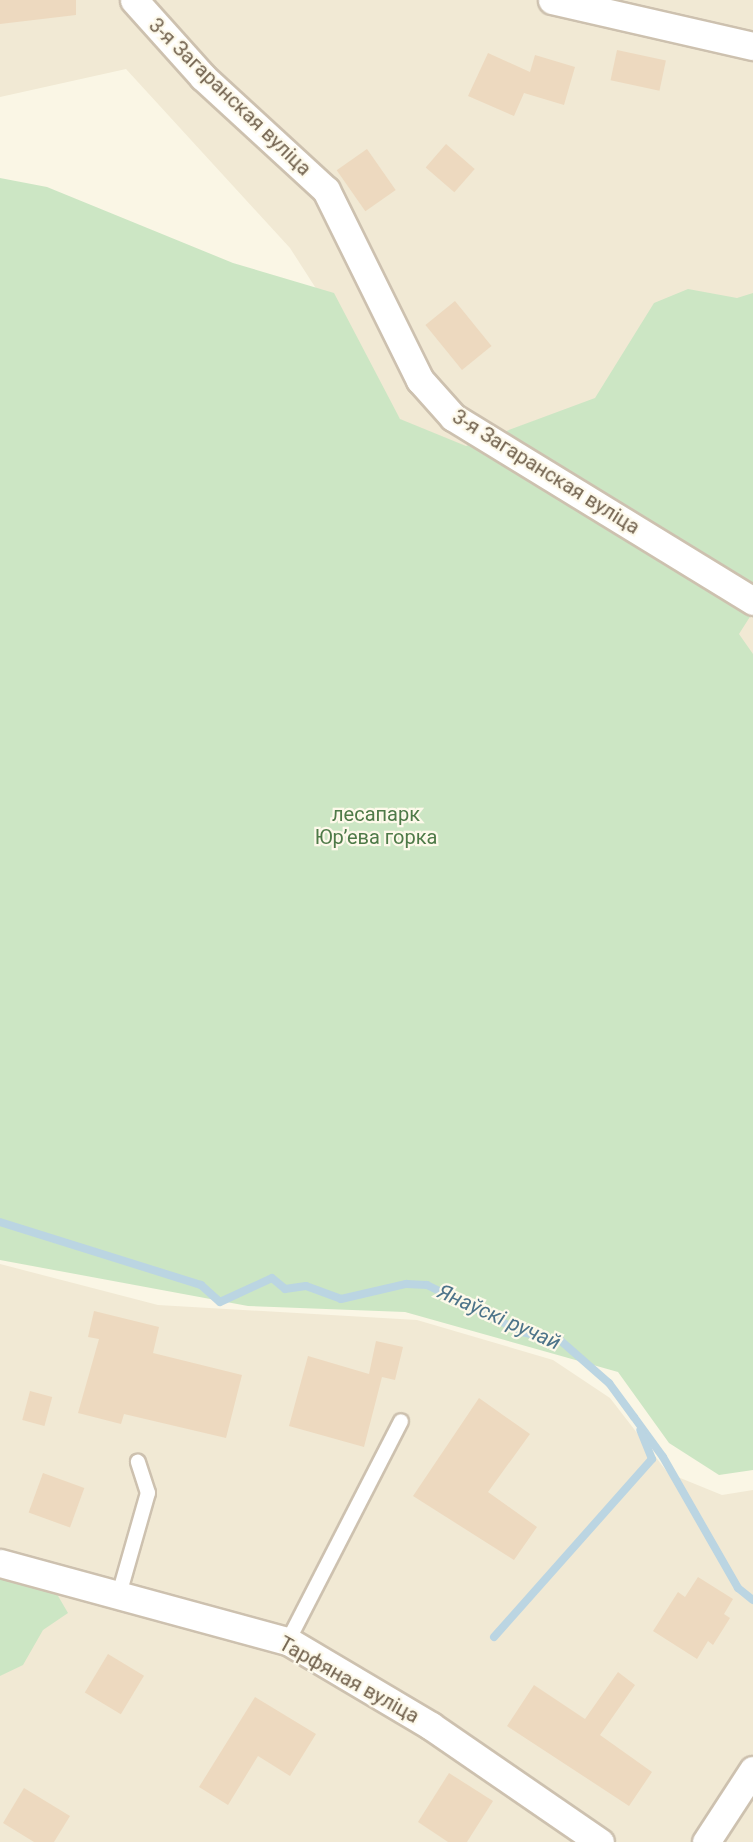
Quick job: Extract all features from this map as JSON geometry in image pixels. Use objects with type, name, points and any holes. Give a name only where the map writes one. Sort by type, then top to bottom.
[{"type":"street","name":"3-я Загаранская вуліца","points":[[134,0],[203,77],[326,190],[420,380],[453,417],[753,601]]},
{"type":"street","points":[[552,0],[614,6],[753,46]]},
{"type":"street","name":"Тарфяная вуліца","points":[[0,1563],[120,1591],[288,1641],[431,1726],[600,1842]]},
{"type":"street","points":[[706,1842],[753,1770]]},
{"type":"lane","points":[[288,1641],[401,1421]]},
{"type":"lane","points":[[120,1591],[148,1493],[138,1462]]},
{"type":"shaded area","points":[[0,0],[753,0],[753,700],[439,480],[290,248],[126,69],[0,97]]},
{"type":"shaded area","points":[[0,1264],[158,1305],[417,1320],[553,1360],[610,1398],[668,1473],[722,1495],[753,1490],[753,1842],[0,1842]]},
{"type":"green space","name":"лесапарк Юрʼева горка","points":[[0,178],[47,187],[233,263],[334,293],[400,419],[466,446],[595,398],[654,303],[688,289],[737,298],[753,293],[753,612],[739,634],[753,654],[753,1470],[719,1475],[669,1443],[618,1372],[405,1312],[248,1306],[0,1260]]},
{"type":"green space","points":[[0,1579],[54,1589],[68,1613],[43,1630],[23,1665],[0,1676]]},
{"type":"building","points":[[0,0],[76,0],[76,15],[0,24]]},
{"type":"building","points":[[617,50],[666,60],[659,91],[611,80]]},
{"type":"building","points":[[488,53],[530,72],[535,55],[575,67],[564,105],[524,93],[514,116],[468,96]]},
{"type":"building","points":[[446,144],[475,169],[454,192],[426,167]]},
{"type":"building","points":[[367,149],[396,190],[365,211],[337,170]]},
{"type":"building","points":[[455,301],[492,346],[462,370],[425,325]]},
{"type":"building","points":[[94,1311],[159,1327],[153,1353],[242,1375],[226,1438],[124,1414],[121,1424],[78,1413],[99,1339],[88,1337]]},
{"type":"building","points":[[376,1341],[403,1347],[395,1380],[382,1377],[364,1447],[289,1426],[308,1356],[369,1374]]},
{"type":"building","points":[[30,1391],[52,1397],[44,1426],[22,1420]]},
{"type":"building","points":[[479,1398],[530,1434],[488,1492],[537,1527],[514,1560],[413,1496]]},
{"type":"building","points":[[43,1473],[84,1488],[70,1528],[29,1512]]},
{"type":"building","points":[[698,1577],[733,1599],[724,1614],[730,1618],[713,1645],[708,1641],[697,1659],[653,1631],[678,1592],[685,1597]]},
{"type":"building","points":[[108,1654],[144,1676],[121,1714],[85,1693]]},
{"type":"building","points":[[618,1672],[635,1685],[600,1735],[652,1772],[629,1806],[507,1726],[534,1685],[585,1719]]},
{"type":"building","points":[[255,1697],[316,1734],[290,1776],[258,1756],[228,1805],[199,1787]]},
{"type":"building","points":[[449,1773],[493,1801],[467,1842],[448,1842],[418,1822]]},
{"type":"building","points":[[24,1788],[70,1816],[54,1842],[34,1842],[3,1823]]},
{"type":"waterway","name":"Янаўскі ручай","points":[[0,1222],[201,1285],[220,1302],[272,1278],[285,1289],[306,1286],[341,1299],[406,1284],[427,1285],[522,1332],[561,1341],[609,1383],[663,1457],[738,1588],[753,1600]]},
{"type":"waterway","points":[[494,1637],[652,1459],[640,1430]]}]
